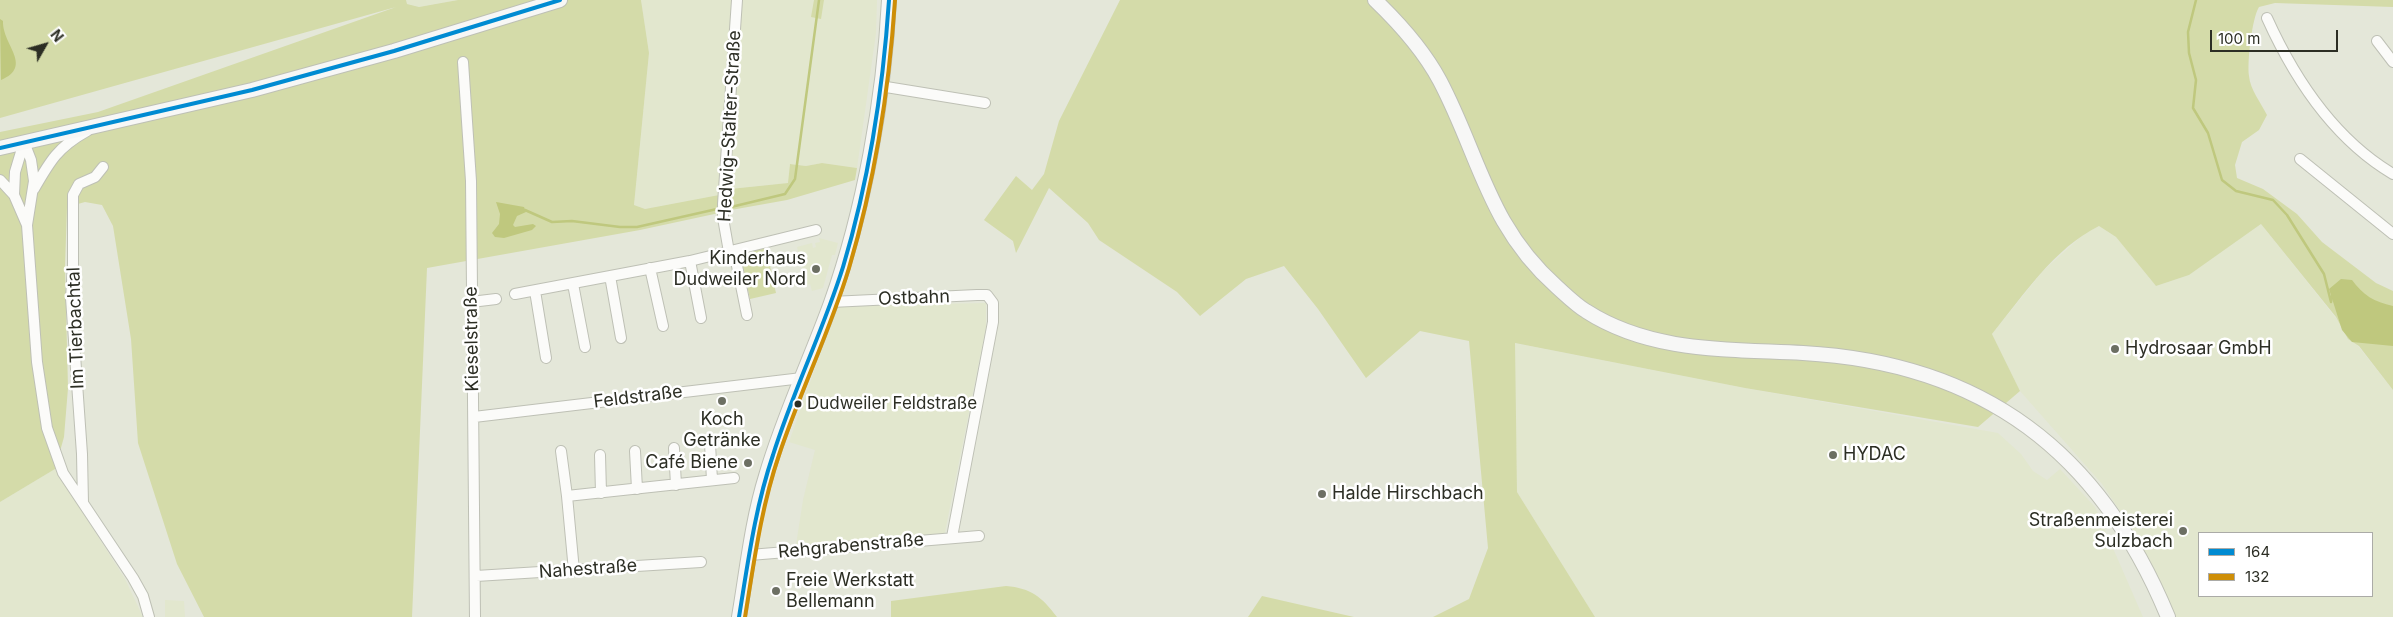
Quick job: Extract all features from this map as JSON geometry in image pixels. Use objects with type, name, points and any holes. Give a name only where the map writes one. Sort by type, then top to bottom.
[{"type":"street","points":[[0,148],[252,90],[394,51],[560,0]]},
{"type":"street","name":"Hedwig-Stalter-Straße","points":[[737,0],[723,218],[748,315]]},
{"type":"street","points":[[740,617],[765,476],[831,302],[852,231],[867,166],[880,86],[888,0]]},
{"type":"street","points":[[1375,0],[1413,43],[1439,80],[1498,214],[1514,239],[1542,274],[1585,311],[1616,328],[1640,337],[1691,347],[1827,354],[1875,362],[1942,379],[1994,405],[2045,440],[2076,469],[2112,512],[2150,574],[2168,617]]},
{"type":"street","points":[[2267,18],[2299,77],[2333,126],[2366,157],[2393,174]]},
{"type":"street","points":[[2376,41],[2393,62]]},
{"type":"street","name":"Kieselstraße","points":[[463,62],[472,182],[471,302],[474,417],[475,617]]},
{"type":"street","points":[[880,86],[985,103]]},
{"type":"street","points":[[33,192],[52,158],[72,139],[98,125]]},
{"type":"street","points":[[24,142],[31,160],[34,181],[27,225],[37,362],[46,428],[63,473],[133,578],[143,596],[149,617]]},
{"type":"street","points":[[14,195],[15,172],[24,142]]},
{"type":"street","points":[[2300,159],[2393,234]]},
{"type":"street","name":"Im Tierbachtal","points":[[83,504],[82,454],[71,298],[73,195],[78,184],[94,177],[103,167]]},
{"type":"street","points":[[0,180],[14,195],[27,225]]},
{"type":"street","points":[[515,294],[690,261],[816,230]]},
{"type":"street","points":[[690,261],[701,318]]},
{"type":"street","points":[[650,268],[663,326]]},
{"type":"street","points":[[610,276],[621,338]]},
{"type":"street","points":[[573,284],[585,347]]},
{"type":"street","points":[[535,291],[546,358]]},
{"type":"street","name":"Ostbahn","points":[[831,302],[987,295],[993,303],[992,322],[952,537]]},
{"type":"street","points":[[471,302],[496,298]]},
{"type":"street","name":"Feldstraße","points":[[474,417],[802,378]]},
{"type":"street","points":[[710,444],[712,480]]},
{"type":"street","points":[[674,448],[676,485]]},
{"type":"street","points":[[561,451],[574,571]]},
{"type":"street","points":[[635,451],[637,489]]},
{"type":"street","points":[[600,455],[601,493]]},
{"type":"street","points":[[567,496],[734,478]]},
{"type":"street","name":"Rehgrabenstraße","points":[[750,555],[979,536]]},
{"type":"street","name":"Nahestraße","points":[[476,576],[701,562]]},
{"type":"shaded area","points":[[0,0],[406,0],[407,4],[419,7],[458,0],[641,0],[649,53],[634,205],[645,209],[719,195],[719,213],[640,230],[427,268],[412,617],[204,617],[177,564],[138,443],[131,339],[113,226],[102,205],[85,202],[67,207],[65,267],[68,388],[64,437],[55,469],[0,502],[0,132],[98,112],[396,7],[0,118]]},
{"type":"shaded area","points":[[406,0],[458,0],[419,7],[407,4]]},
{"type":"shaded area","points":[[641,0],[877,0],[876,33],[857,168],[822,163],[806,166],[790,164],[789,183],[730,189],[719,195],[645,209],[634,205],[649,53]]},
{"type":"shaded area","points":[[814,0],[824,0],[821,19],[811,17]]},
{"type":"shaded area","points":[[1120,0],[2393,0],[2393,7],[2275,3],[2259,7],[2254,20],[2251,40],[2249,76],[2254,91],[2267,115],[2259,130],[2242,142],[2235,165],[2237,178],[2263,189],[2297,214],[2322,242],[2376,283],[2393,291],[2393,390],[2359,346],[2348,339],[2336,317],[2261,224],[2189,275],[2156,286],[2116,237],[2099,226],[2083,235],[2040,274],[1992,334],[2020,391],[1978,427],[1745,388],[1515,343],[1517,492],[1595,617],[1433,617],[1469,599],[1488,548],[1469,341],[1420,331],[1366,378],[1318,309],[1284,266],[1246,279],[1200,316],[1177,292],[1099,240],[1088,223],[1049,188],[1016,253],[1013,241],[984,220],[1016,176],[1032,190],[1044,174],[1059,121]]},
{"type":"shaded area","points":[[0,19],[3,21],[4,30],[16,62],[11,74],[1,80]]},
{"type":"shaded area","points":[[822,163],[857,168],[855,180],[787,200],[731,210],[730,189],[788,183],[790,164],[806,166]]},
{"type":"shaded area","points":[[496,202],[524,207],[526,212],[517,216],[513,225],[515,227],[533,224],[536,226],[532,230],[504,238],[495,237],[492,233],[499,224],[500,214]]},
{"type":"shaded area","points":[[2261,224],[2393,390],[2393,617],[2176,617],[2132,529],[2102,484],[2020,391],[1992,334],[2043,271],[2085,233],[2099,226],[2116,237],[2156,286],[2189,275]]},
{"type":"shaded area","name":"Kinderhaus Dudweiler Nord","points":[[819,238],[838,243],[835,255],[832,255],[823,288],[812,291],[810,284],[807,285],[797,247],[812,243],[813,248],[816,247],[815,243],[820,242]]},
{"type":"shaded area","points":[[766,248],[776,293],[750,299],[740,254]]},
{"type":"shaded area","points":[[2341,279],[2352,280],[2360,290],[2370,297],[2393,306],[2393,346],[2352,342],[2342,330],[2329,289]]},
{"type":"shaded area","points":[[986,303],[986,327],[943,542],[795,551],[803,500],[815,450],[789,442],[837,306]]},
{"type":"shaded area","points":[[1514,343],[1745,388],[1998,433],[2021,454],[2033,471],[2047,480],[2060,469],[2095,507],[2143,617],[1595,617],[1517,492]]},
{"type":"shaded area","points":[[55,469],[125,579],[143,617],[0,617],[0,502]]},
{"type":"shaded area","points":[[1006,586],[1029,591],[1041,599],[1057,617],[891,617],[891,601]]},
{"type":"shaded area","points":[[1262,596],[1354,617],[1248,617]]},
{"type":"shaded area","points":[[165,600],[184,601],[185,617],[165,617]]},
{"type":"waterway","points":[[731,207],[785,194],[795,179],[819,0]]},
{"type":"waterway","points":[[2196,0],[2188,32],[2189,53],[2196,80],[2193,108],[2208,133],[2222,180],[2236,191],[2273,200],[2287,215],[2324,274],[2331,302],[2332,296]]},
{"type":"waterway","points":[[525,210],[552,222],[572,221],[620,227],[637,227],[717,209]]},
{"type":"transit line","name":"164","points":[[0,148],[252,90],[394,51],[560,0]]},
{"type":"transit line","name":"164","points":[[739,617],[761,495],[781,431],[835,291],[852,234],[874,135],[889,0]]},
{"type":"transit line","name":"132","points":[[745,617],[767,495],[787,431],[841,292],[858,235],[880,135],[889,68],[895,0]]},
{"type":"place","name":"Kinderhaus Dudweiler Nord","points":[[816,269]]},
{"type":"place","name":"Hydrosaar GmbH","points":[[2115,349]]},
{"type":"place","name":"Koch Getränke","points":[[722,401]]},
{"type":"place","name":"Dudweiler Feldstraße","points":[[798,404]]},
{"type":"place","name":"HYDAC","points":[[1833,455]]},
{"type":"place","name":"Café Biene","points":[[748,463]]},
{"type":"place","name":"Halde Hirschbach","points":[[1322,494]]},
{"type":"place","name":"Straßenmeisterei Sulzbach","points":[[2183,531]]},
{"type":"place","name":"Freie Werkstatt Bellemann","points":[[776,591]]}]
